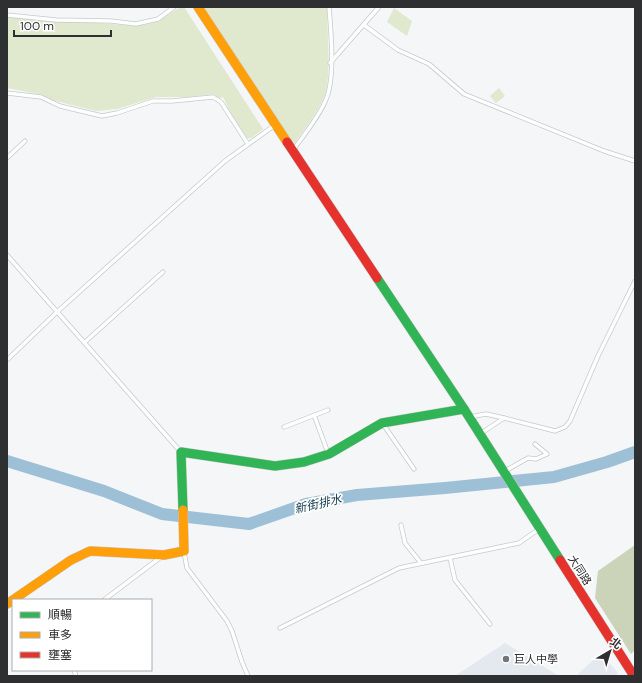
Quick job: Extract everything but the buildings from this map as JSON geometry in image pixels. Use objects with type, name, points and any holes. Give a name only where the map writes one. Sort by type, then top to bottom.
[{"type":"street","name":"大同路","points":[[198,7],[464,408],[630,674]]},
{"type":"street","points":[[14,599],[71,560],[90,551],[164,555],[184,551],[181,452],[275,466],[304,462],[329,454],[382,423],[464,408]]},
{"type":"lane","points":[[7,15],[56,20],[111,21],[136,24],[158,19],[174,7]]},
{"type":"lane","points":[[293,150],[317,116],[326,98],[330,84],[330,7]]},
{"type":"lane","points":[[330,63],[379,7]]},
{"type":"lane","points":[[364,25],[398,50],[428,64],[464,94],[604,151],[635,161]]},
{"type":"lane","points":[[7,93],[41,97],[60,106],[102,116],[117,113],[153,101],[172,101],[213,97],[221,102],[248,144]]},
{"type":"lane","points":[[7,360],[57,312],[225,161],[276,124]]},
{"type":"lane","points":[[7,158],[25,141]]},
{"type":"lane","points":[[7,255],[181,452]]},
{"type":"lane","points":[[85,342],[163,272]]},
{"type":"lane","points":[[469,417],[486,414],[555,431],[565,427],[570,421],[598,356],[635,281]]},
{"type":"lane","points":[[284,427],[328,410]]},
{"type":"lane","points":[[314,415],[329,454]]},
{"type":"lane","points":[[480,434],[504,418]]},
{"type":"lane","points":[[382,423],[414,469]]},
{"type":"lane","points":[[506,474],[528,458],[536,459],[547,454],[535,444]]},
{"type":"lane","points":[[401,525],[405,544],[421,563]]},
{"type":"lane","points":[[280,628],[399,568],[520,543],[539,528]]},
{"type":"lane","points":[[184,551],[188,568],[230,626],[248,676]]},
{"type":"lane","points":[[105,599],[164,555]]},
{"type":"lane","points":[[450,558],[455,580],[490,624]]},
{"type":"shaded area","name":"巨人中學","points":[[505,643],[559,676],[455,676]]},
{"type":"shaded area","name":"巨人中學","points":[[601,653],[617,672],[618,676],[576,676]]},
{"type":"green space","points":[[181,7],[184,7],[263,129],[251,138],[247,138],[231,114],[223,97],[218,99],[214,94],[188,97],[156,97],[117,109],[96,111],[52,100],[43,95],[7,88],[7,17],[139,25],[152,23]]},
{"type":"green space","points":[[203,7],[327,7],[329,61],[326,91],[317,111],[294,144]]},
{"type":"green space","points":[[394,8],[412,21],[407,36],[387,22]]},
{"type":"green space","points":[[499,88],[505,96],[496,103],[490,96]]},
{"type":"green space","points":[[635,545],[635,650],[631,654],[595,598],[598,571]]},
{"type":"waterway","name":"新街排水","points":[[7,461],[104,491],[162,514],[249,524],[306,504],[357,495],[554,477],[607,462],[635,452]]},
{"type":"traffic: fast","points":[[377,278],[464,409],[560,560]]},
{"type":"traffic: fast","points":[[183,510],[181,452],[275,466],[304,462],[329,454],[382,423],[464,409]]},
{"type":"traffic: slow","points":[[198,7],[287,142]]},
{"type":"traffic: slow","points":[[14,599],[71,560],[90,551],[164,555],[184,551],[183,510]]},
{"type":"traffic: slow","points":[[7,604],[12,601]]},
{"type":"traffic: jam","points":[[287,142],[377,278]]},
{"type":"traffic: jam","points":[[560,560],[634,676]]},
{"type":"place","name":"巨人中學","points":[[506,659]]}]
